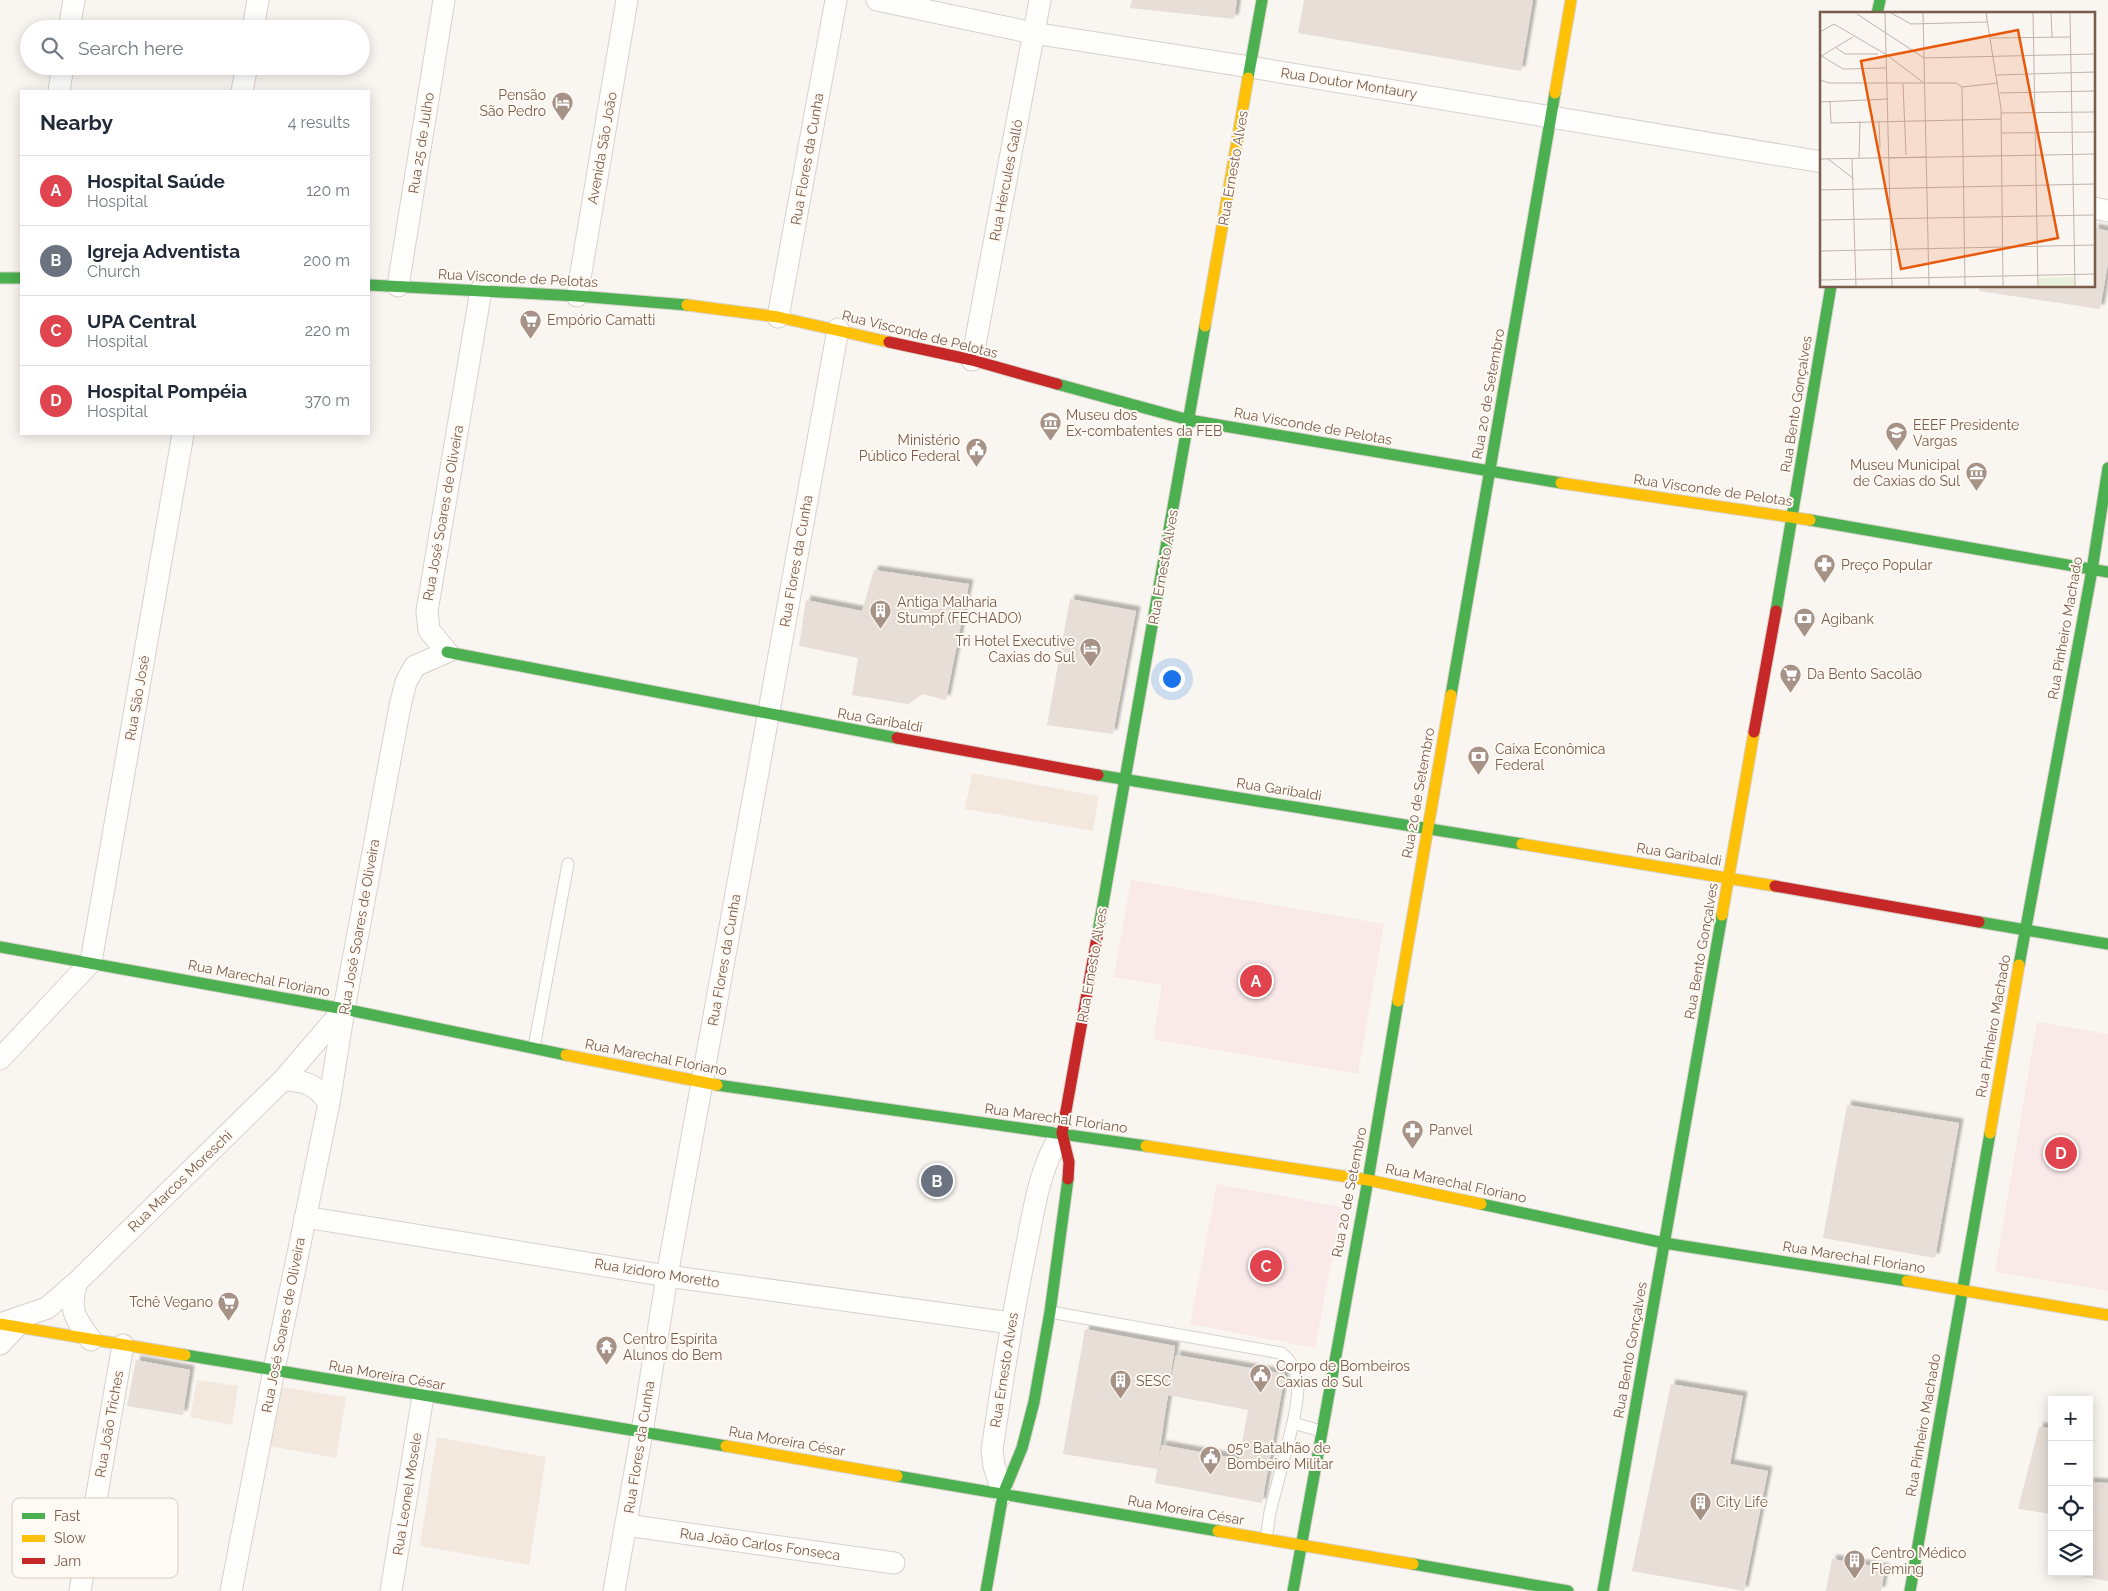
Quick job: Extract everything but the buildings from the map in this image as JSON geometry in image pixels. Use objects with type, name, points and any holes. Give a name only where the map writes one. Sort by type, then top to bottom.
[{"type":"street","points":[[71,20],[74,0]]},
{"type":"street","points":[[255,20],[258,0]]},
{"type":"street","name":"Rua 25 de Julho","points":[[398,286],[444,0]]},
{"type":"street","name":"Avenida São João","points":[[577,296],[627,0]]},
{"type":"street","name":"Rua Flores da Cunha","points":[[778,317],[836,0]]},
{"type":"street","name":"Rua Doutor Montaury","points":[[877,0],[1033,33],[1551,116],[1820,162]]},
{"type":"street","name":"Rua Hércules Galló","points":[[972,360],[1040,0]]},
{"type":"street","name":"Rua Ernesto Alves","points":[[1003,1494],[995,1471],[992,1450],[1011,1323],[1040,1178],[1052,1148],[1062,1133],[1126,780],[1262,0]]},
{"type":"street","name":"Rua 20 de Setembro","points":[[1293,1591],[1368,1180],[1427,828],[1571,0]]},
{"type":"street","points":[[59,90],[62,75]]},
{"type":"street","points":[[242,90],[245,75]]},
{"type":"street","points":[[0,278],[20,278]]},
{"type":"street","name":"Rua Visconde de Pelotas","points":[[370,285],[577,296],[725,309],[778,317],[972,360],[1135,407],[1189,420],[1490,472],[1792,517],[2108,572]]},
{"type":"street","name":"Rua Bento Gonçalves","points":[[1603,1591],[1831,288]]},
{"type":"street","name":"Rua José Soares de Oliveira","points":[[231,1591],[329,1102],[344,1009],[398,716],[406,682],[415,666],[447,652],[429,630],[427,611],[481,290]]},
{"type":"street","name":"Rua Flores da Cunha","points":[[614,1591],[701,1083],[838,329]]},
{"type":"street","name":"Rua São José","points":[[91,962],[183,435]]},
{"type":"street","name":"Rua Pinheiro Machado","points":[[1910,1591],[2025,929],[2092,570],[2108,468]]},
{"type":"street","name":"Rua Garibaldi","points":[[447,652],[768,715],[1126,780],[1729,878],[2108,944]]},
{"type":"street","name":"Rua Marechal Floriano","points":[[0,947],[344,1009],[701,1083],[1062,1133],[1368,1180],[1664,1243],[1962,1289],[2108,1315]]},
{"type":"street","points":[[0,1059],[91,962]]},
{"type":"street","name":"Rua Marcos Moreschi","points":[[5,1325],[47,1308],[77,1282],[283,1080],[344,1009]]},
{"type":"street","points":[[283,1080],[308,1083],[319,1089],[329,1102]]},
{"type":"street","name":"Rua Ernesto Alves","points":[[986,1591],[1003,1494],[1022,1448],[1034,1402],[1050,1312],[1066,1202],[1069,1162],[1062,1133]]},
{"type":"street","name":"Rua Izidoro Moretto","points":[[305,1217],[667,1276],[1011,1323]]},
{"type":"street","points":[[77,1282],[72,1296],[72,1306],[75,1317],[91,1340]]},
{"type":"street","points":[[0,1344],[5,1325]]},
{"type":"street","name":"Rua Moreira César","points":[[5,1325],[1568,1591]]},
{"type":"street","name":"Rua João Triches","points":[[96,1498],[123,1345]]},
{"type":"street","name":"Rua Leonel Mosele","points":[[391,1591],[423,1396]]},
{"type":"street","name":"Rua João Carlos Fonseca","points":[[626,1525],[894,1563]]},
{"type":"street","name":"Rua João Triches","points":[[80,1591],[82,1578]]},
{"type":"lane","points":[[534,1047],[568,864]]},
{"type":"lane","points":[[1050,1312],[1281,1353],[1292,1361],[1297,1374],[1296,1403],[1293,1423],[1270,1512],[1266,1539]]},
{"type":"lane","points":[[1293,1423],[1321,1431]]},
{"type":"shaded area","points":[[972,773],[1099,796],[1093,831],[965,809]]},
{"type":"shaded area","points":[[1131,880],[1384,924],[1358,1074],[1153,1039],[1162,985],[1114,977]]},
{"type":"shaded area","points":[[2037,1022],[2108,1034],[2108,1291],[1995,1272]]},
{"type":"shaded area","points":[[1217,1184],[1342,1207],[1315,1348],[1190,1324]]},
{"type":"shaded area","points":[[197,1380],[238,1386],[232,1425],[190,1417]]},
{"type":"shaded area","points":[[281,1387],[346,1397],[336,1458],[270,1446]]},
{"type":"shaded area","points":[[437,1437],[546,1457],[529,1565],[420,1546]]},
{"type":"traffic: fast","points":[[1248,78],[1262,0]]},
{"type":"traffic: fast","points":[[1877,12],[1880,0]]},
{"type":"traffic: fast","points":[[1451,695],[1555,93]]},
{"type":"traffic: fast","points":[[0,278],[20,278]]},
{"type":"traffic: fast","points":[[370,285],[577,296],[687,305]]},
{"type":"traffic: fast","points":[[1776,611],[1831,288]]},
{"type":"traffic: fast","points":[[1098,932],[1205,326]]},
{"type":"traffic: fast","points":[[1057,384],[1189,420],[1561,483]]},
{"type":"traffic: fast","points":[[2019,965],[2092,570],[2108,468]]},
{"type":"traffic: fast","points":[[1810,520],[2108,572]]},
{"type":"traffic: fast","points":[[447,652],[897,738]]},
{"type":"traffic: fast","points":[[1098,775],[1522,844]]},
{"type":"traffic: fast","points":[[1603,1591],[1722,915]]},
{"type":"traffic: fast","points":[[1979,922],[2108,944]]},
{"type":"traffic: fast","points":[[0,947],[344,1009],[566,1055]]},
{"type":"traffic: fast","points":[[1293,1591],[1368,1180],[1398,1001]]},
{"type":"traffic: fast","points":[[717,1085],[1146,1146]]},
{"type":"traffic: fast","points":[[1910,1591],[1990,1133]]},
{"type":"traffic: fast","points":[[986,1591],[1003,1494],[1022,1448],[1034,1402],[1050,1312],[1068,1179]]},
{"type":"traffic: fast","points":[[1481,1204],[1664,1243],[1907,1281]]},
{"type":"traffic: fast","points":[[185,1355],[726,1446]]},
{"type":"traffic: fast","points":[[897,1476],[1218,1531]]},
{"type":"traffic: fast","points":[[1413,1564],[1568,1591]]},
{"type":"traffic: slow","points":[[1555,93],[1571,0]]},
{"type":"traffic: slow","points":[[1205,326],[1248,78]]},
{"type":"traffic: slow","points":[[687,305],[778,317],[889,342]]},
{"type":"traffic: slow","points":[[1561,483],[1810,520]]},
{"type":"traffic: slow","points":[[1398,1001],[1451,695]]},
{"type":"traffic: slow","points":[[1722,915],[1754,732]]},
{"type":"traffic: slow","points":[[1522,844],[1775,886]]},
{"type":"traffic: slow","points":[[1990,1133],[2019,965]]},
{"type":"traffic: slow","points":[[566,1055],[717,1085]]},
{"type":"traffic: slow","points":[[1146,1146],[1368,1180],[1481,1204]]},
{"type":"traffic: slow","points":[[1907,1281],[2108,1315]]},
{"type":"traffic: slow","points":[[0,1324],[185,1355]]},
{"type":"traffic: slow","points":[[726,1446],[897,1476]]},
{"type":"traffic: slow","points":[[1218,1531],[1413,1564]]},
{"type":"traffic: jam","points":[[889,342],[972,360],[1057,384]]},
{"type":"traffic: jam","points":[[1754,732],[1776,611]]},
{"type":"traffic: jam","points":[[897,738],[1098,775]]},
{"type":"traffic: jam","points":[[1775,886],[1979,922]]},
{"type":"traffic: jam","points":[[1068,1179],[1069,1162],[1062,1133],[1098,932]]},
{"type":"place","name":"Pensão São Pedro","points":[[562,122]]},
{"type":"place","name":"Empório Camatti","points":[[531,339]]},
{"type":"place","name":"Museu dos Ex-combatentes da FEB","points":[[1050,442]]},
{"type":"place","name":"EEEF Presidente Vargas","points":[[1897,452]]},
{"type":"place","name":"Ministério Público Federal","points":[[976,467]]},
{"type":"place","name":"Museu Municipal de Caxias do Sul","points":[[1976,492]]},
{"type":"place","name":"Preço Popular","points":[[1825,584]]},
{"type":"place","name":"Antiga Malharia Stumpf (FECHADO)","points":[[881,629]]},
{"type":"place","name":"Agibank","points":[[1805,638]]},
{"type":"place","name":"Tri Hotel Executive Caxias do Sul","points":[[1091,668]]},
{"type":"place","name":"Da Bento Sacolão","points":[[1791,693]]},
{"type":"place","name":"Caixa Econômica Federal","points":[[1479,776]]},
{"type":"place","name":"Hospital Saúde","points":[[1256,981]]},
{"type":"place","name":"Panvel","points":[[1413,1149]]},
{"type":"place","name":"Hospital Pompéia","points":[[2061,1153]]},
{"type":"place","name":"Igreja Adventista","points":[[937,1181]]},
{"type":"place","name":"UPA Central","points":[[1266,1266]]},
{"type":"place","name":"Tchê Vegano","points":[[229,1321]]},
{"type":"place","name":"Centro Espírita Alunos do Bem","points":[[607,1366]]},
{"type":"place","name":"Corpo de Bombeiros Caxias do Sul","points":[[1260,1393]]},
{"type":"place","name":"SESC","points":[[1120,1400]]},
{"type":"place","name":"05º Batalhão de Bombeiro Militar","points":[[1211,1475]]},
{"type":"place","name":"City Life","points":[[1700,1521]]},
{"type":"place","name":"Centro Médico Fleming","points":[[1855,1580]]}]
